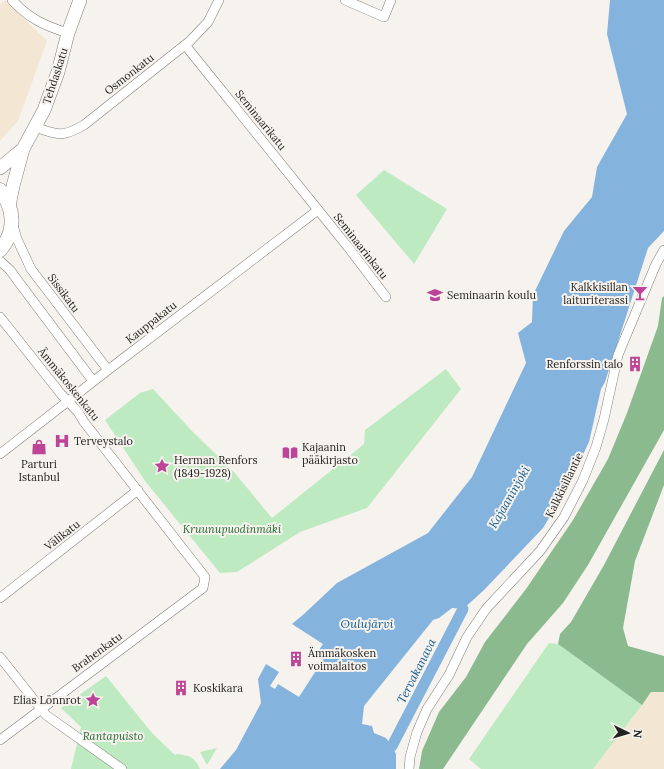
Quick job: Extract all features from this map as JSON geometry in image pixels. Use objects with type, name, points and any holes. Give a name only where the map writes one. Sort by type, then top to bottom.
[{"type":"main road","points":[[0,190],[9,206],[12,224],[9,238],[0,250]]},
{"type":"street","points":[[12,0],[22,11],[35,20],[68,33]]},
{"type":"street","name":"Tehdaskatu","points":[[9,206],[23,149],[44,110],[58,72],[68,33],[80,0]]},
{"type":"street","name":"Osmonkatu","points":[[35,127],[58,134],[69,133],[84,125],[185,45],[205,26],[219,0]]},
{"type":"street","points":[[345,0],[384,17],[391,0]]},
{"type":"street","name":"Seminaarikatu","points":[[185,45],[318,210]]},
{"type":"street","name":"Tehdaskatu","points":[[0,168],[23,149]]},
{"type":"street","name":"Seminaarinkatu","points":[[318,210],[386,297]]},
{"type":"street","name":"Kauppakatu","points":[[0,454],[318,210]]},
{"type":"street","name":"Sissikatu","points":[[12,224],[17,239],[31,269],[108,370]]},
{"type":"street","name":"Kalkkisillantie","points":[[409,769],[410,757],[416,732],[427,709],[449,675],[467,637],[486,610],[540,551],[564,517],[583,480],[596,447],[604,419],[618,356],[656,264],[664,250]]},
{"type":"street","points":[[0,261],[14,275],[93,382]]},
{"type":"street","name":"Ämmäkoskenkatu","points":[[0,317],[78,412],[84,422],[205,577],[205,580]]},
{"type":"street","name":"Välikatu","points":[[0,598],[138,490]]},
{"type":"street","name":"Brahenkatu","points":[[0,740],[203,588],[205,580]]},
{"type":"street","points":[[0,656],[40,709],[122,769]]},
{"type":"shaded area","points":[[5,0],[47,41],[18,121],[0,141],[0,4]]},
{"type":"shaded area","points":[[651,692],[664,692],[664,769],[593,769]]},
{"type":"green space","points":[[384,170],[447,209],[414,264],[356,195]]},
{"type":"green space","points":[[664,296],[664,430],[588,565],[563,603],[527,644],[443,769],[419,769],[422,751],[439,712],[466,677],[485,642],[526,589],[573,520],[608,459],[627,413],[658,326],[662,298]]},
{"type":"green space","name":"Kruunupuodinmäki","points":[[446,369],[461,389],[367,508],[300,532],[237,572],[220,573],[145,481],[105,420],[140,393],[153,389],[192,431],[234,472],[272,518],[364,444],[365,430]]},
{"type":"green space","points":[[664,450],[664,485],[635,561],[623,628],[628,646],[664,656],[664,692],[651,692],[642,705],[558,644],[560,634],[571,622],[604,565]]},
{"type":"green space","points":[[549,643],[558,644],[642,705],[593,769],[481,769],[469,759]]},
{"type":"green space","name":"Rantapuisto","points":[[106,676],[152,733],[175,755],[185,755],[194,759],[200,769],[71,769],[81,727],[61,708]]},
{"type":"green space","points":[[217,748],[207,765],[200,752]]},
{"type":"water","name":"Oulujärvi","points":[[610,0],[664,0],[664,231],[648,248],[605,382],[601,389],[589,442],[566,490],[543,528],[483,591],[463,609],[452,608],[439,618],[433,620],[364,706],[362,724],[372,726],[374,733],[386,738],[396,754],[396,769],[220,769],[236,750],[261,703],[258,679],[266,664],[279,672],[270,686],[275,689],[278,684],[299,697],[326,655],[319,650],[323,644],[292,624],[337,583],[428,533],[472,477],[526,363],[518,333],[532,322],[533,295],[564,231],[592,197],[597,167],[627,114],[607,34]]},
{"type":"waterway","name":"Tervakanava","points":[[392,746],[463,609]]},
{"type":"place","name":"Kalkkisillan laituriterassi","points":[[640,293]]},
{"type":"place","name":"Seminaarin koulu","points":[[435,295]]},
{"type":"place","name":"Renforssin talo","points":[[635,364]]},
{"type":"place","name":"Terveystalo","points":[[62,441]]},
{"type":"place","name":"Parturi Istanbul","points":[[39,447]]},
{"type":"place","name":"Kajaanin pääkirjasto","points":[[290,453]]},
{"type":"place","name":"Herman Renfors (1849-1928)","points":[[162,466]]},
{"type":"place","name":"Ämmäkosken voimalaitos","points":[[296,659]]},
{"type":"place","name":"Koskikara","points":[[181,688]]},
{"type":"place","name":"Elias Lönnrot","points":[[93,700]]},
{"type":"water label","name":"Kajaaninjoki","points":[[509,497]]}]
